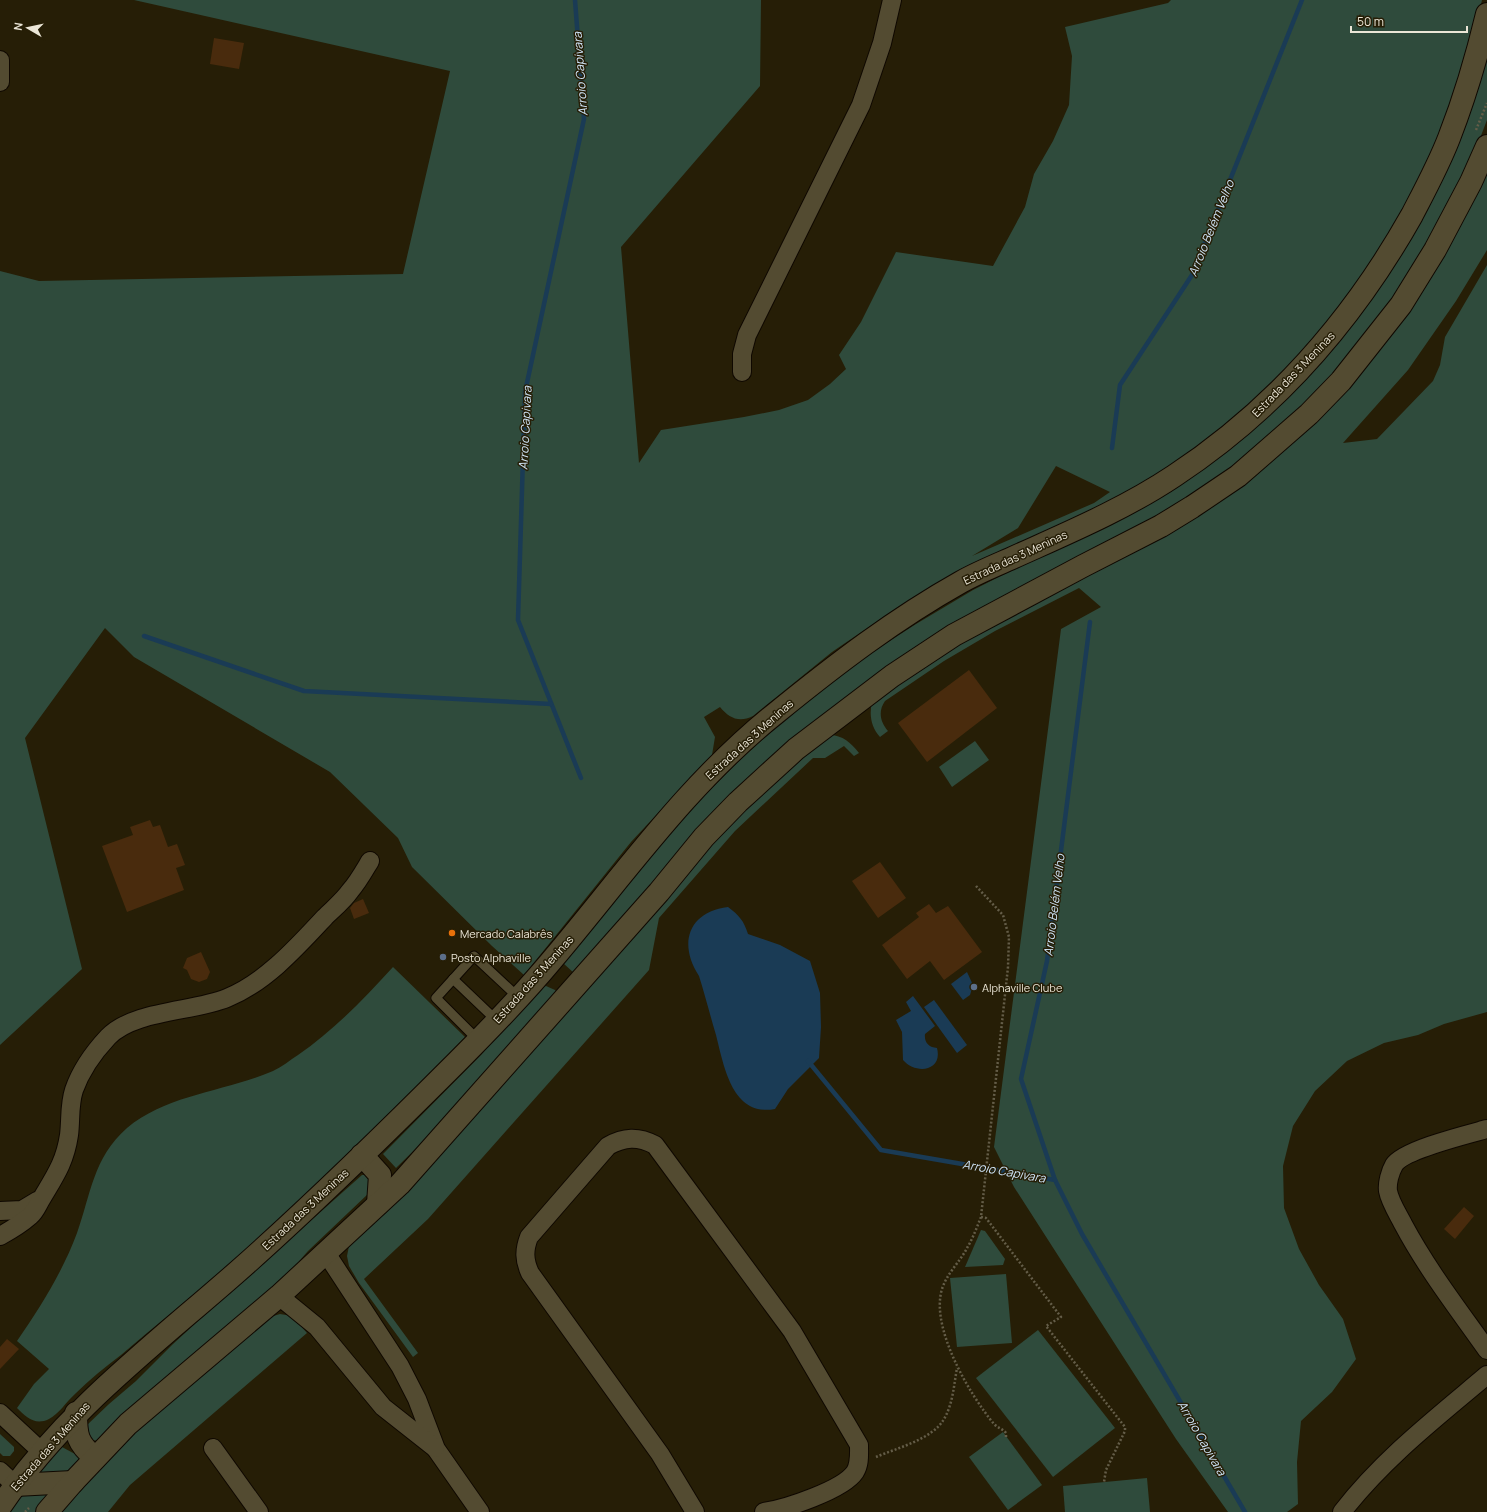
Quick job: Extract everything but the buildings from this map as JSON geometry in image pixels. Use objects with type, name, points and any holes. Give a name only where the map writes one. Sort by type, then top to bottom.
[{"type":"main road","name":"Estrada das 3 Meninas","points":[[0,1507],[7,1478],[42,1452],[76,1413],[153,1343],[188,1316],[256,1255],[362,1155],[478,1040],[550,963],[677,806],[715,766],[769,718],[842,660],[900,619],[964,580],[1086,524],[1148,492],[1175,476],[1251,418],[1291,380],[1338,328],[1365,292],[1390,255],[1423,195],[1450,136],[1467,89],[1487,14]]},
{"type":"main road","points":[[47,1512],[95,1458],[156,1399],[217,1350],[279,1296],[400,1184],[659,892],[704,837],[738,802],[796,750],[829,723],[892,676],[954,635],[1161,526],[1192,508],[1238,476],[1309,414],[1341,381],[1405,299],[1449,226],[1487,146]]},
{"type":"main road","points":[[550,963],[577,985]]},
{"type":"main road","points":[[362,1155],[380,1175],[378,1204]]},
{"type":"main road","points":[[76,1413],[76,1432],[80,1442],[95,1458]]},
{"type":"main road","points":[[7,1478],[73,1482]]},
{"type":"street","points":[[742,372],[742,354],[747,335],[861,105],[882,44],[892,0]]},
{"type":"street","points":[[0,60],[0,82]]},
{"type":"street","points":[[0,1236],[18,1226],[32,1215],[57,1175],[64,1160],[69,1133],[70,1104],[74,1090],[82,1070],[93,1053],[109,1035],[148,1016],[199,1006],[227,998],[247,987],[269,971],[308,936],[350,892],[370,861]]},
{"type":"street","points":[[1487,1129],[1460,1136],[1406,1155],[1395,1164],[1389,1177],[1388,1190],[1392,1203],[1412,1240],[1437,1280],[1487,1350]]},
{"type":"street","points":[[695,1512],[660,1454],[530,1273],[526,1265],[525,1247],[529,1237],[608,1146],[626,1139],[636,1138],[655,1145],[792,1331],[858,1445],[859,1464],[847,1482],[775,1511]]},
{"type":"street","points":[[0,1211],[22,1210],[41,1199]]},
{"type":"street","points":[[0,1218],[0,1231]]},
{"type":"street","points":[[326,1253],[400,1366],[417,1399],[436,1449],[480,1512]]},
{"type":"street","points":[[279,1296],[317,1327],[383,1407],[436,1449]]},
{"type":"street","points":[[1342,1512],[1380,1468],[1411,1438],[1487,1375]]},
{"type":"street","points":[[0,1413],[42,1452]]},
{"type":"street","points":[[213,1448],[259,1512]]},
{"type":"lane","points":[[478,1040],[436,998],[474,956],[518,997]]},
{"type":"lane","points":[[453,979],[496,1020]]},
{"type":"path","points":[[976,886],[1003,915],[1009,937],[1008,967],[981,1217],[967,1249],[950,1272],[941,1290],[940,1311],[957,1368],[966,1384],[994,1423],[1006,1433],[1006,1437]]},
{"type":"path","points":[[981,1217],[986,1218],[1061,1317],[1046,1326],[1125,1427],[1125,1431],[1106,1470],[1104,1482]]},
{"type":"path","points":[[873,1458],[928,1435],[940,1425],[947,1412],[957,1368]]},
{"type":"green space","points":[[134,0],[761,0],[760,86],[621,247],[639,463],[661,430],[779,410],[808,400],[830,384],[846,369],[839,355],[861,322],[896,252],[993,266],[1025,207],[1034,174],[1053,141],[1069,105],[1072,56],[1065,27],[1168,3],[1171,0],[1482,0],[1461,82],[1413,198],[1354,294],[1253,406],[1142,486],[999,556],[961,569],[898,607],[832,652],[753,716],[743,719],[731,717],[720,707],[704,717],[715,737],[712,755],[631,842],[524,975],[492,946],[412,867],[398,838],[330,772],[134,657],[105,628],[25,738],[82,969],[0,1045],[0,271],[39,281],[403,274],[450,71]],"holes":[[[1056,466],[1110,492],[1094,503],[972,556],[1018,528]]]},
{"type":"green space","points":[[1487,49],[1487,120],[1469,167],[1445,215],[1367,339],[1270,440],[1193,498],[886,669],[575,974],[563,963],[689,811],[738,762],[793,712],[863,658],[916,624],[973,590],[1128,512],[1363,309]]},
{"type":"green space","points":[[1487,166],[1487,250],[1456,301],[1408,370],[1343,443],[1377,439],[1433,381],[1440,365],[1445,337],[1487,265],[1487,1012],[1444,1024],[1418,1035],[1384,1043],[1347,1061],[1315,1091],[1293,1126],[1283,1166],[1284,1208],[1299,1249],[1319,1285],[1343,1319],[1356,1359],[1332,1392],[1301,1421],[1297,1462],[1298,1504],[1287,1512],[1228,1512],[1176,1439],[1014,1187],[994,1147],[1061,629],[1101,607],[1079,588],[995,631],[944,661],[885,701],[881,709],[881,716],[883,724],[888,731],[880,737],[872,721],[872,702],[992,621],[1326,409]]},
{"type":"green space","points":[[829,735],[843,738],[859,753],[854,756],[844,746],[825,758],[813,758],[735,831],[659,918],[649,970],[428,1219],[364,1279],[418,1353],[413,1357],[359,1283],[349,1266],[347,1256],[349,1246],[741,810]]},
{"type":"green space","points":[[975,741],[989,760],[952,787],[939,767]]},
{"type":"green space","points":[[393,967],[465,1037],[314,1187],[262,1236],[91,1379],[56,1414],[44,1421],[39,1422],[31,1420],[17,1408],[34,1384],[49,1369],[17,1341],[34,1316],[65,1261],[77,1233],[94,1177],[107,1152],[116,1140],[127,1128],[160,1108],[197,1095],[255,1078],[280,1068],[336,1025]]},
{"type":"green space","points":[[546,986],[555,990],[557,993],[445,1120],[396,1168],[383,1154],[481,1055],[539,988]]},
{"type":"green space","points":[[362,1175],[369,1175],[369,1193],[308,1251],[266,1299],[99,1441],[92,1440],[86,1428],[87,1425],[136,1381],[210,1310]]},
{"type":"green space","points":[[981,1230],[985,1231],[1005,1259],[1003,1265],[965,1267]]},
{"type":"green space","points":[[1006,1274],[1012,1343],[957,1347],[950,1278]]},
{"type":"green space","points":[[280,1314],[292,1316],[307,1333],[130,1485],[108,1512],[59,1512],[128,1438],[270,1317]]},
{"type":"green space","points":[[1038,1330],[1115,1428],[1053,1477],[976,1378]]},
{"type":"green space","points":[[1003,1432],[1042,1485],[1008,1510],[969,1457]]},
{"type":"green space","points":[[0,1434],[14,1447],[14,1451],[10,1456],[3,1456],[0,1453]]},
{"type":"green space","points":[[62,1447],[75,1454],[81,1460],[65,1474],[33,1476]]},
{"type":"green space","points":[[1147,1478],[1150,1512],[1065,1512],[1063,1486]]},
{"type":"green space","points":[[25,1485],[58,1488],[39,1512],[5,1512]]},
{"type":"water","points":[[728,907],[741,919],[748,934],[780,945],[810,961],[820,993],[821,1027],[819,1058],[788,1089],[775,1109],[760,1109],[749,1105],[732,1087],[723,1061],[699,976],[689,952],[688,941],[691,931],[696,923],[704,915],[714,910]]},
{"type":"water","points":[[967,972],[973,985],[970,995],[963,1000],[951,984]]},
{"type":"water","points":[[913,996],[935,1026],[925,1034],[925,1040],[932,1047],[937,1048],[938,1056],[936,1062],[932,1066],[921,1069],[908,1065],[903,1060],[902,1032],[896,1020],[911,1011],[906,1002]]},
{"type":"water","points":[[934,1000],[967,1045],[957,1053],[924,1007]]},
{"type":"waterway","name":"Arroio Capivara","points":[[575,0],[584,119],[525,392],[518,620],[581,778]]},
{"type":"waterway","name":"Arroio Belém Velho","points":[[1112,448],[1120,385],[1192,275],[1302,0]]},
{"type":"waterway","name":"Arroio Belém Velho","points":[[1055,1180],[1021,1079],[1047,961],[1090,622]]},
{"type":"waterway","points":[[144,636],[304,691],[551,704]]},
{"type":"waterway","name":"Arroio Capivara","points":[[808,1061],[881,1150],[1055,1180],[1082,1234],[1245,1512]]},
{"type":"place","name":"Mercado Calabrês","points":[[452,933]]},
{"type":"place","name":"Posto Alphaville","points":[[443,957]]},
{"type":"place","name":"Alphaville Clube","points":[[974,987]]}]
